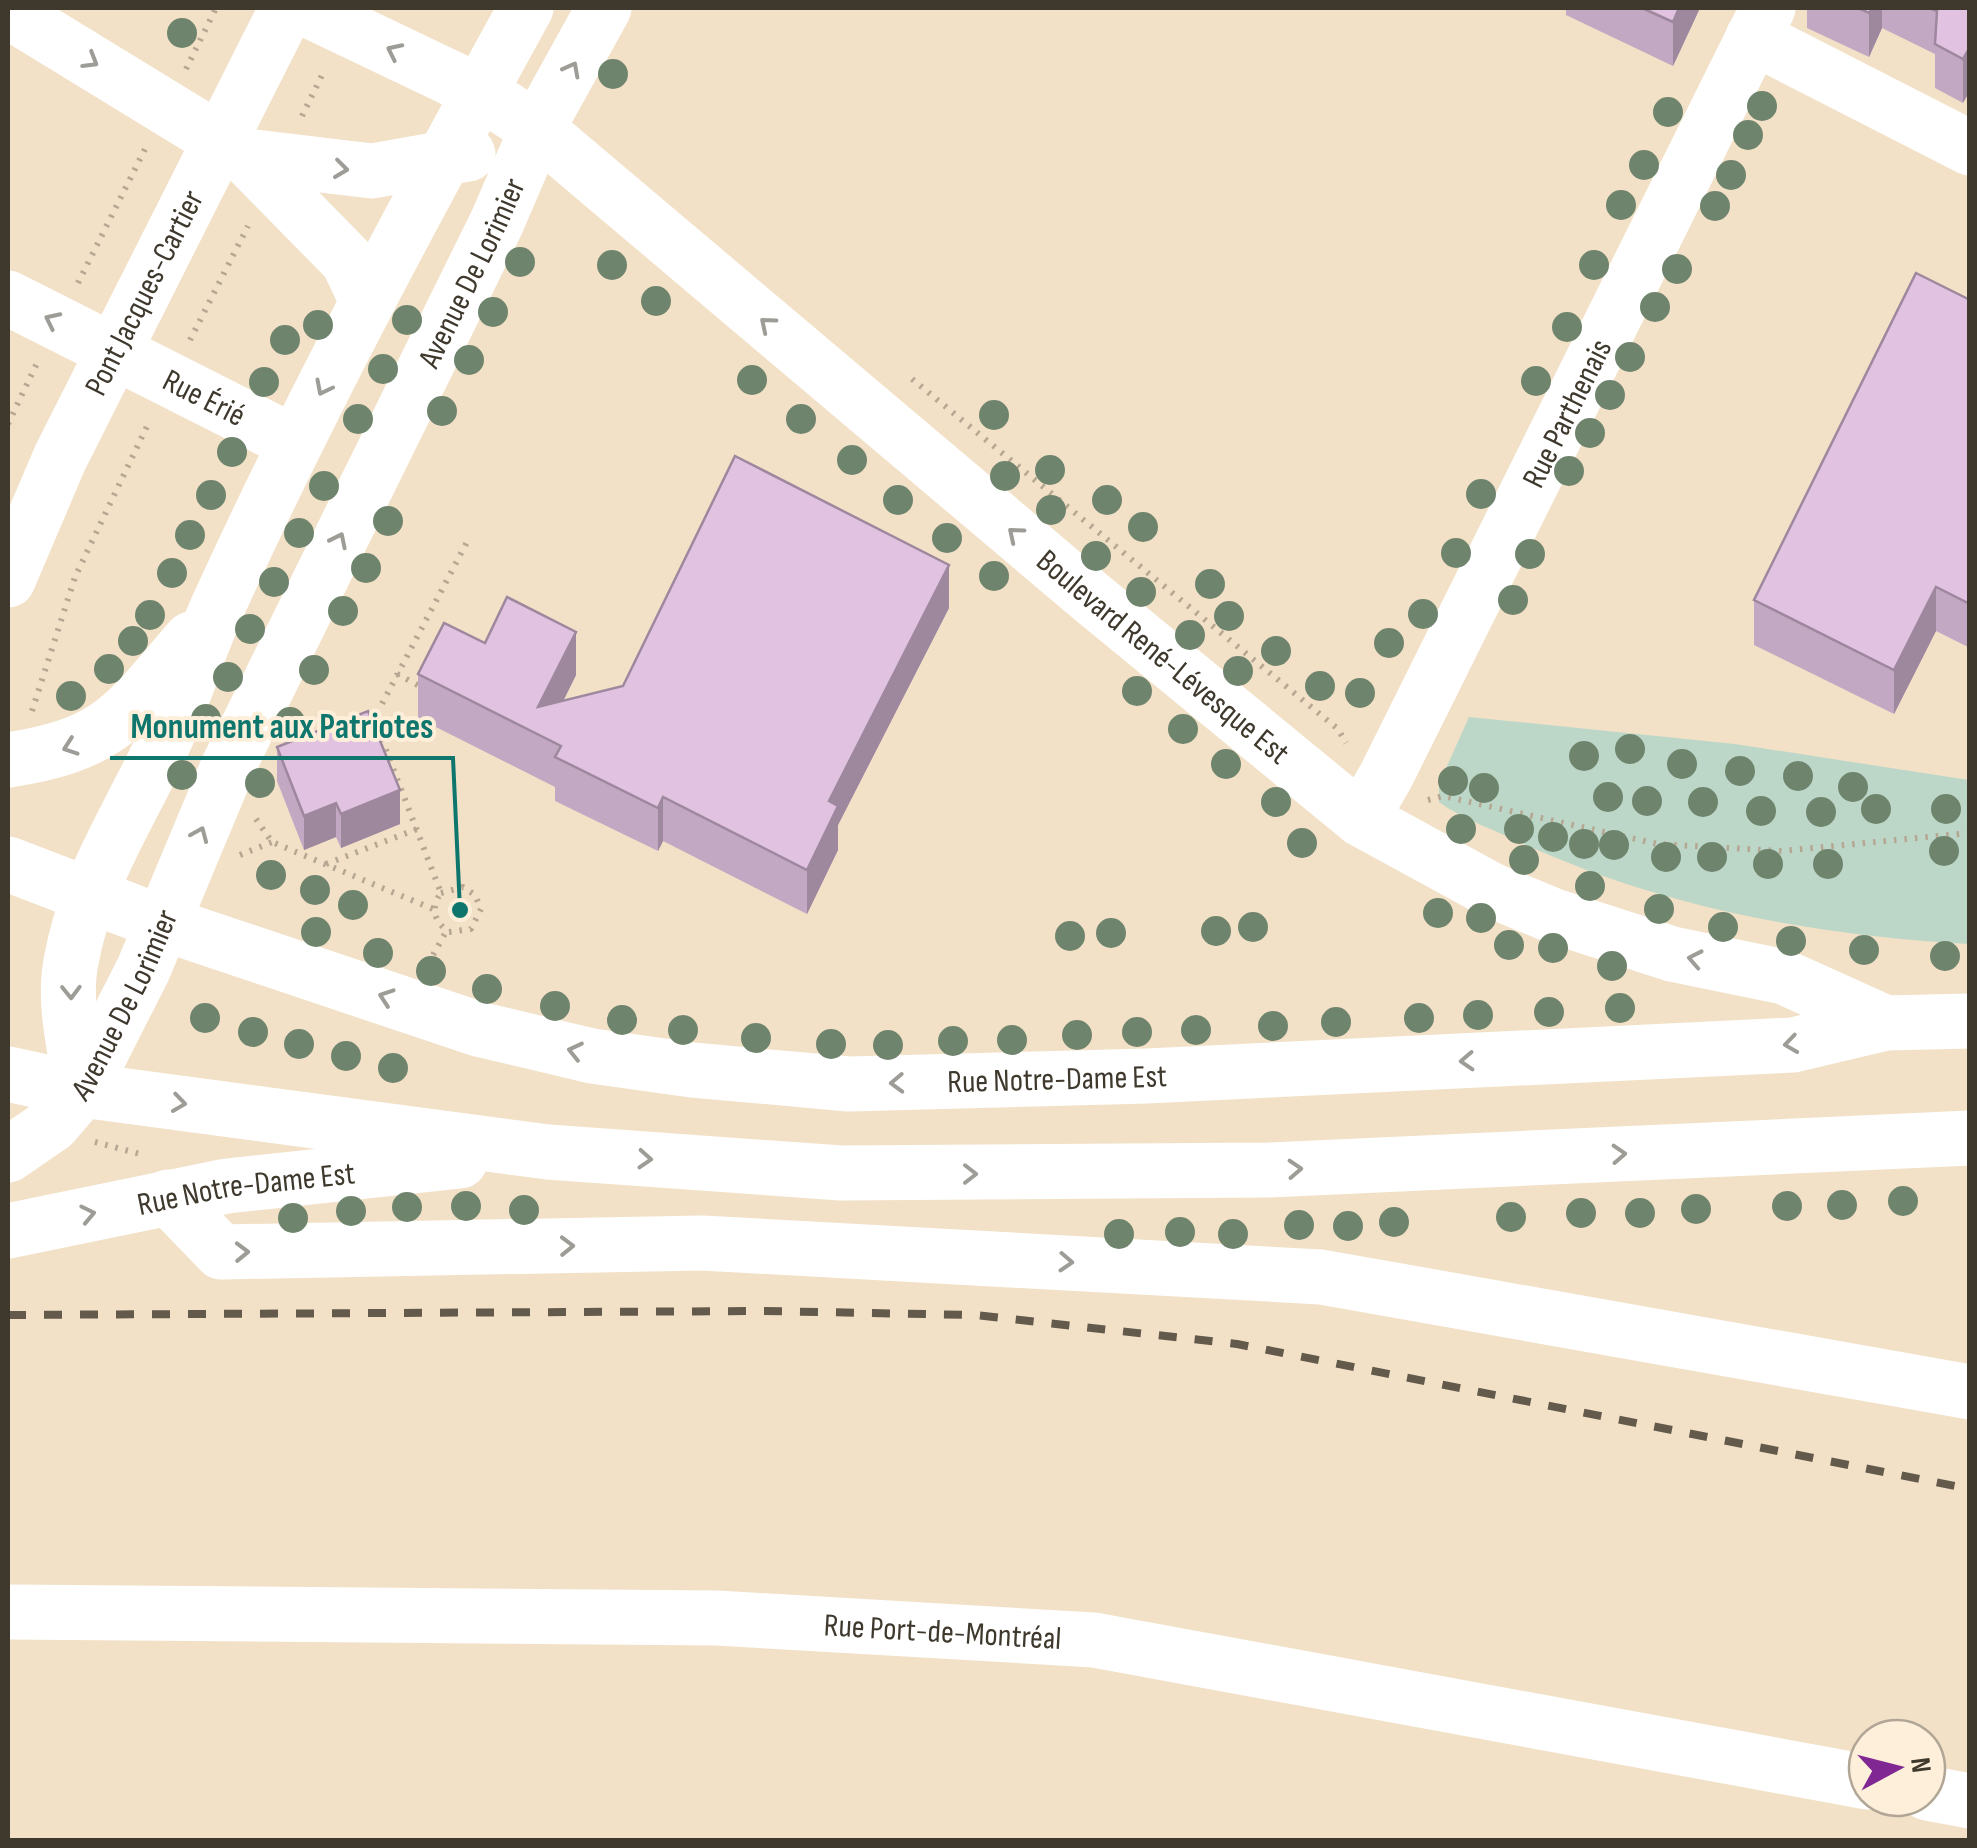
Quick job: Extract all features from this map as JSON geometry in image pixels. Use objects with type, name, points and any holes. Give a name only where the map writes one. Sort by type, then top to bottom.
[{"type":"main road","name":"Pont Jacques-Cartier","points":[[8,580],[60,458],[287,8]]},
{"type":"main road","name":"Boulevard René-Lévesque Est","points":[[304,8],[482,94],[537,129],[1360,819],[1491,890],[1554,916],[1672,954],[1784,977],[1886,1023]]},
{"type":"main road","name":"Avenue De Lorimier","points":[[88,1115],[71,1029],[70,964],[89,897],[167,734],[216,610],[295,443],[441,160],[482,94],[526,8]]},
{"type":"main road","name":"Avenue De Lorimier","points":[[88,1115],[227,770],[497,222],[537,129],[604,8]]},
{"type":"main road","points":[[8,11],[244,156],[348,261],[367,301]]},
{"type":"main road","points":[[1761,22],[1970,148]]},
{"type":"main road","name":"Rue Parthenais","points":[[1360,819],[1386,776],[1761,22]]},
{"type":"main road","points":[[244,156],[356,171],[441,160],[537,129]]},
{"type":"main road","name":"Rue Érié","points":[[8,298],[295,443]]},
{"type":"main road","points":[[8,760],[52,753],[110,728],[216,610]]},
{"type":"main road","name":"Rue Notre-Dame Est","points":[[8,864],[162,924],[478,1028],[592,1056],[692,1070],[849,1084],[1148,1076],[1793,1045],[1886,1023],[1970,1021]]},
{"type":"main road","name":"Rue Notre-Dame Est","points":[[8,1074],[88,1115],[841,1173],[1287,1170],[1970,1138]]},
{"type":"main road","points":[[8,1155],[53,1124],[88,1115]]},
{"type":"main road","name":"Rue Notre-Dame Est","points":[[8,1231],[154,1175],[227,1186],[548,1152]]},
{"type":"main road","points":[[154,1175],[221,1252],[702,1243],[1320,1277],[1970,1392]]},
{"type":"main road","name":"Rue Port-de-Montréal","points":[[8,1612],[716,1618],[1094,1640],[1847,1778]]},
{"type":"path","points":[[181,77],[216,8]]},
{"type":"path","name":"Pont Jacques-Cartier","points":[[76,286],[155,130]]},
{"type":"path","name":"Pont Jacques-Cartier","points":[[8,424],[42,354]]},
{"type":"path","points":[[441,893],[374,719],[467,542]]},
{"type":"path","points":[[397,674],[431,692]]},
{"type":"path","points":[[1429,800],[1443,796],[1658,844],[1782,851],[1970,833]]},
{"type":"path","points":[[256,819],[272,842],[434,909]]},
{"type":"path","points":[[326,864],[417,829]]},
{"type":"path","points":[[238,856],[272,842]]},
{"type":"path","points":[[455,886],[470,890],[481,910],[471,929],[447,930],[437,921],[434,909],[441,893],[455,886]]},
{"type":"path","points":[[426,968],[447,930]]},
{"type":"path","points":[[88,1115],[154,1175]]},
{"type":"green space","points":[[1469,717],[1735,744],[1969,780],[1969,944],[1854,934],[1685,901],[1576,866],[1480,824],[1439,802],[1439,784]]},
{"type":"building","points":[[1642,8],[1679,8],[1673,22]]},
{"type":"building","points":[[1929,8],[1970,8],[1970,47],[1963,59],[1935,44],[1937,11]]},
{"type":"building","points":[[1916,273],[1970,300],[1970,604],[1936,587],[1894,670],[1754,600]]},
{"type":"building","points":[[735,456],[949,565],[829,801],[838,806],[807,870],[663,797],[658,808],[555,757],[561,746],[418,674],[444,623],[485,643],[507,597],[576,632],[538,707],[623,686]]},
{"type":"building","points":[[368,711],[400,790],[341,814],[336,803],[304,816],[277,747]]},
{"type":"railway","points":[[8,1315],[764,1311],[975,1315],[1237,1344],[1970,1489]]},
{"type":"place","name":"Monument aux Patriotes","points":[[460,910]]}]
